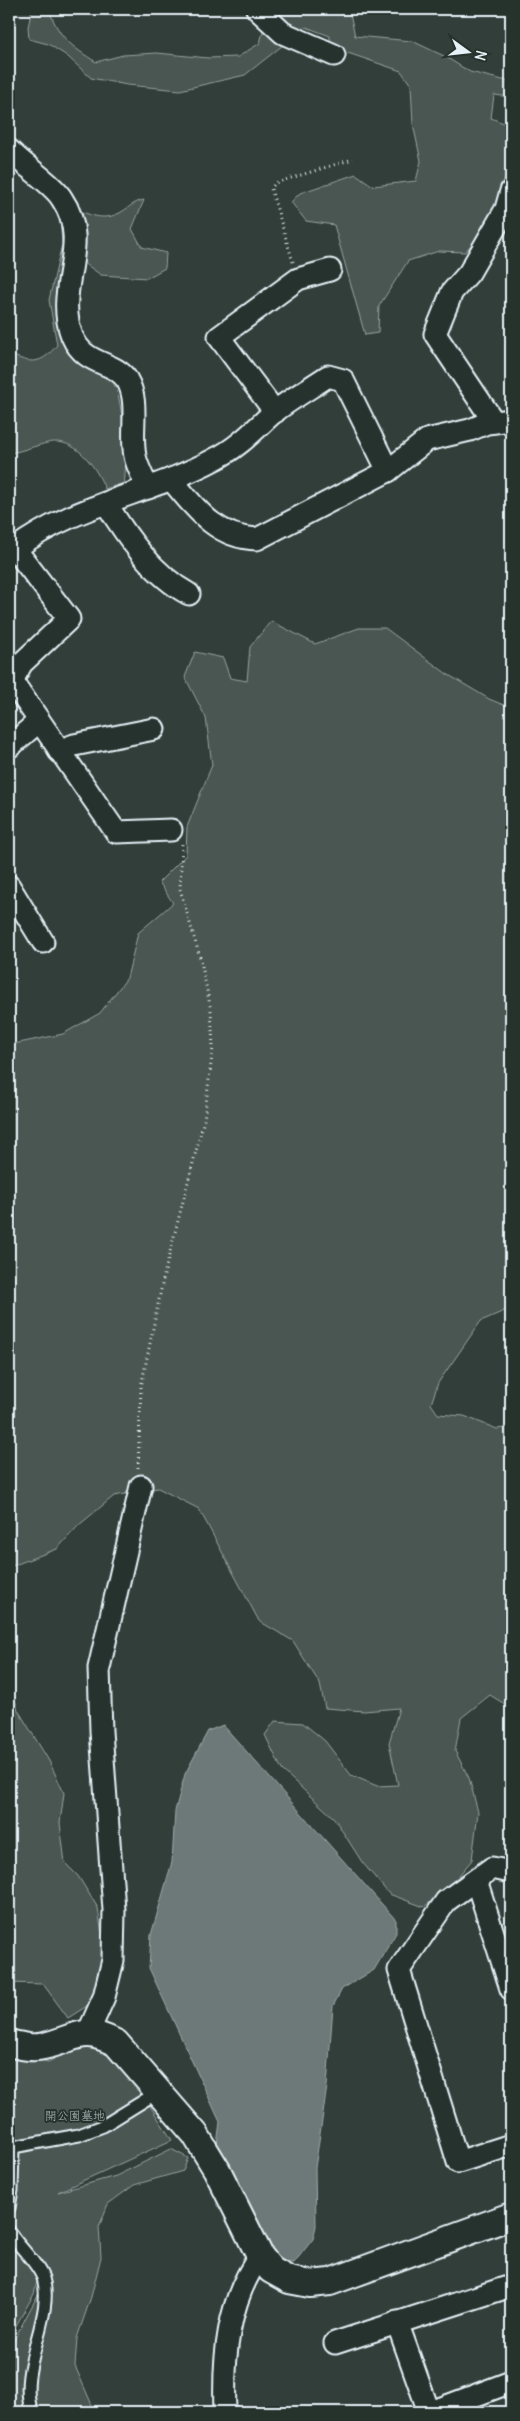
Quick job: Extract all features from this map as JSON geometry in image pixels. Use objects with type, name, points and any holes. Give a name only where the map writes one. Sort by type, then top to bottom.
[{"type":"street","points":[[257,9],[284,33],[334,55]]},
{"type":"street","points":[[9,150],[62,197],[74,221],[76,237],[66,294],[72,336],[84,354],[96,362],[115,370],[127,380],[132,393],[134,409],[135,456],[148,488]]},
{"type":"street","points":[[171,479],[215,527],[239,538],[257,539],[388,471],[427,440],[502,421],[435,334],[452,292],[469,273],[506,209],[511,191]]},
{"type":"street","points":[[275,412],[219,337],[298,279],[330,270]]},
{"type":"street","points":[[171,830],[116,832],[10,682],[22,663],[69,619],[12,549],[64,518],[148,488],[216,459],[245,441],[275,412],[328,376],[343,380],[388,471]]},
{"type":"street","points":[[106,503],[119,524],[154,567],[172,585],[189,594]]},
{"type":"street","points":[[9,747],[39,721]]},
{"type":"street","points":[[59,751],[74,745],[154,729]]},
{"type":"street","points":[[9,886],[43,942]]},
{"type":"street","points":[[88,2033],[104,1997],[113,1960],[114,1910],[99,1668],[141,1486]]},
{"type":"street","points":[[511,1872],[492,1868],[446,1901],[399,1970],[458,2162],[511,2145]]},
{"type":"street","points":[[476,1880],[511,1990]]},
{"type":"street","points":[[9,2043],[29,2048],[44,2046],[88,2033],[99,2034],[116,2043],[195,2134],[216,2170],[260,2256],[271,2270],[289,2280],[310,2284],[330,2282],[511,2216]]},
{"type":"street","points":[[225,2412],[224,2370],[228,2334],[246,2275],[260,2256]]},
{"type":"street","points":[[334,2343],[511,2286]]},
{"type":"street","points":[[397,2322],[430,2412],[511,2382]]},
{"type":"lane","points":[[9,2208],[12,2190],[10,2146],[79,2135],[103,2126],[158,2092]]},
{"type":"lane","points":[[9,2231],[42,2278],[45,2298],[28,2382],[32,2412]]},
{"type":"path","points":[[298,279],[271,189],[275,184],[353,159]]},
{"type":"path","points":[[141,1486],[138,1468],[141,1387],[169,1256],[204,1120],[213,1047],[211,1010],[201,961],[180,889],[183,846],[171,830]]},
{"type":"green space","points":[[32,9],[49,9],[61,34],[73,46],[96,62],[123,55],[157,53],[208,58],[238,57],[260,43],[269,9],[349,9],[355,36],[412,41],[444,56],[470,72],[511,82],[511,97],[494,95],[491,118],[511,126],[511,146],[507,158],[503,198],[485,228],[465,252],[439,251],[408,261],[379,306],[378,333],[365,335],[334,225],[306,221],[291,202],[300,193],[356,174],[373,186],[416,181],[421,161],[413,124],[411,85],[401,71],[330,47],[330,36],[306,27],[245,75],[180,90],[127,85],[91,78],[67,56],[48,44],[29,39],[28,27]]},
{"type":"green space","points":[[144,200],[132,229],[142,247],[166,253],[165,268],[147,278],[101,275],[81,261],[64,277],[85,364],[112,381],[116,388],[122,414],[125,447],[124,483],[105,489],[97,473],[86,458],[79,451],[63,443],[50,442],[9,453],[9,354],[24,360],[35,361],[46,356],[57,345],[49,300],[62,244],[60,217],[78,210],[100,217],[111,216]]},
{"type":"green space","points":[[271,621],[315,644],[359,628],[385,628],[447,674],[489,699],[511,708],[511,1308],[481,1321],[438,1383],[431,1404],[438,1414],[464,1416],[497,1429],[511,1427],[511,1708],[490,1695],[461,1718],[455,1751],[469,1778],[478,1812],[472,1860],[448,1888],[424,1907],[389,1894],[362,1862],[334,1818],[282,1770],[265,1735],[275,1721],[303,1723],[325,1741],[351,1775],[377,1786],[398,1785],[389,1743],[399,1708],[364,1711],[325,1708],[320,1684],[293,1641],[259,1621],[199,1509],[158,1488],[114,1496],[79,1525],[57,1549],[9,1567],[9,1045],[63,1034],[100,1013],[127,978],[138,933],[173,903],[159,882],[186,855],[187,827],[212,765],[206,718],[185,677],[195,652],[223,658],[230,678],[247,681],[250,647]]},
{"type":"green space","points":[[9,1681],[18,1710],[49,1761],[64,1793],[60,1823],[65,1863],[78,1876],[98,1908],[103,1942],[100,1977],[87,2006],[68,2018],[43,1984],[9,1983]]},
{"type":"green space","name":"開公園墓地","points":[[100,2046],[123,2064],[172,2140],[58,2192],[116,2176],[171,2149],[188,2158],[183,2171],[134,2185],[108,2204],[99,2227],[101,2257],[91,2297],[77,2338],[75,2366],[95,2412],[15,2412],[9,2404],[9,2349],[40,2291],[38,2277],[34,2294],[9,2338],[9,2052],[48,2062],[75,2048]]},
{"type":"shaded area","points":[[223,1725],[396,1920],[396,1933],[374,1970],[342,1989],[333,2006],[327,2086],[315,2168],[316,2226],[313,2239],[294,2263],[280,2262],[262,2242],[217,2144],[220,2122],[149,1968],[151,1935],[172,1862],[175,1811],[185,1774],[208,1731]]}]
